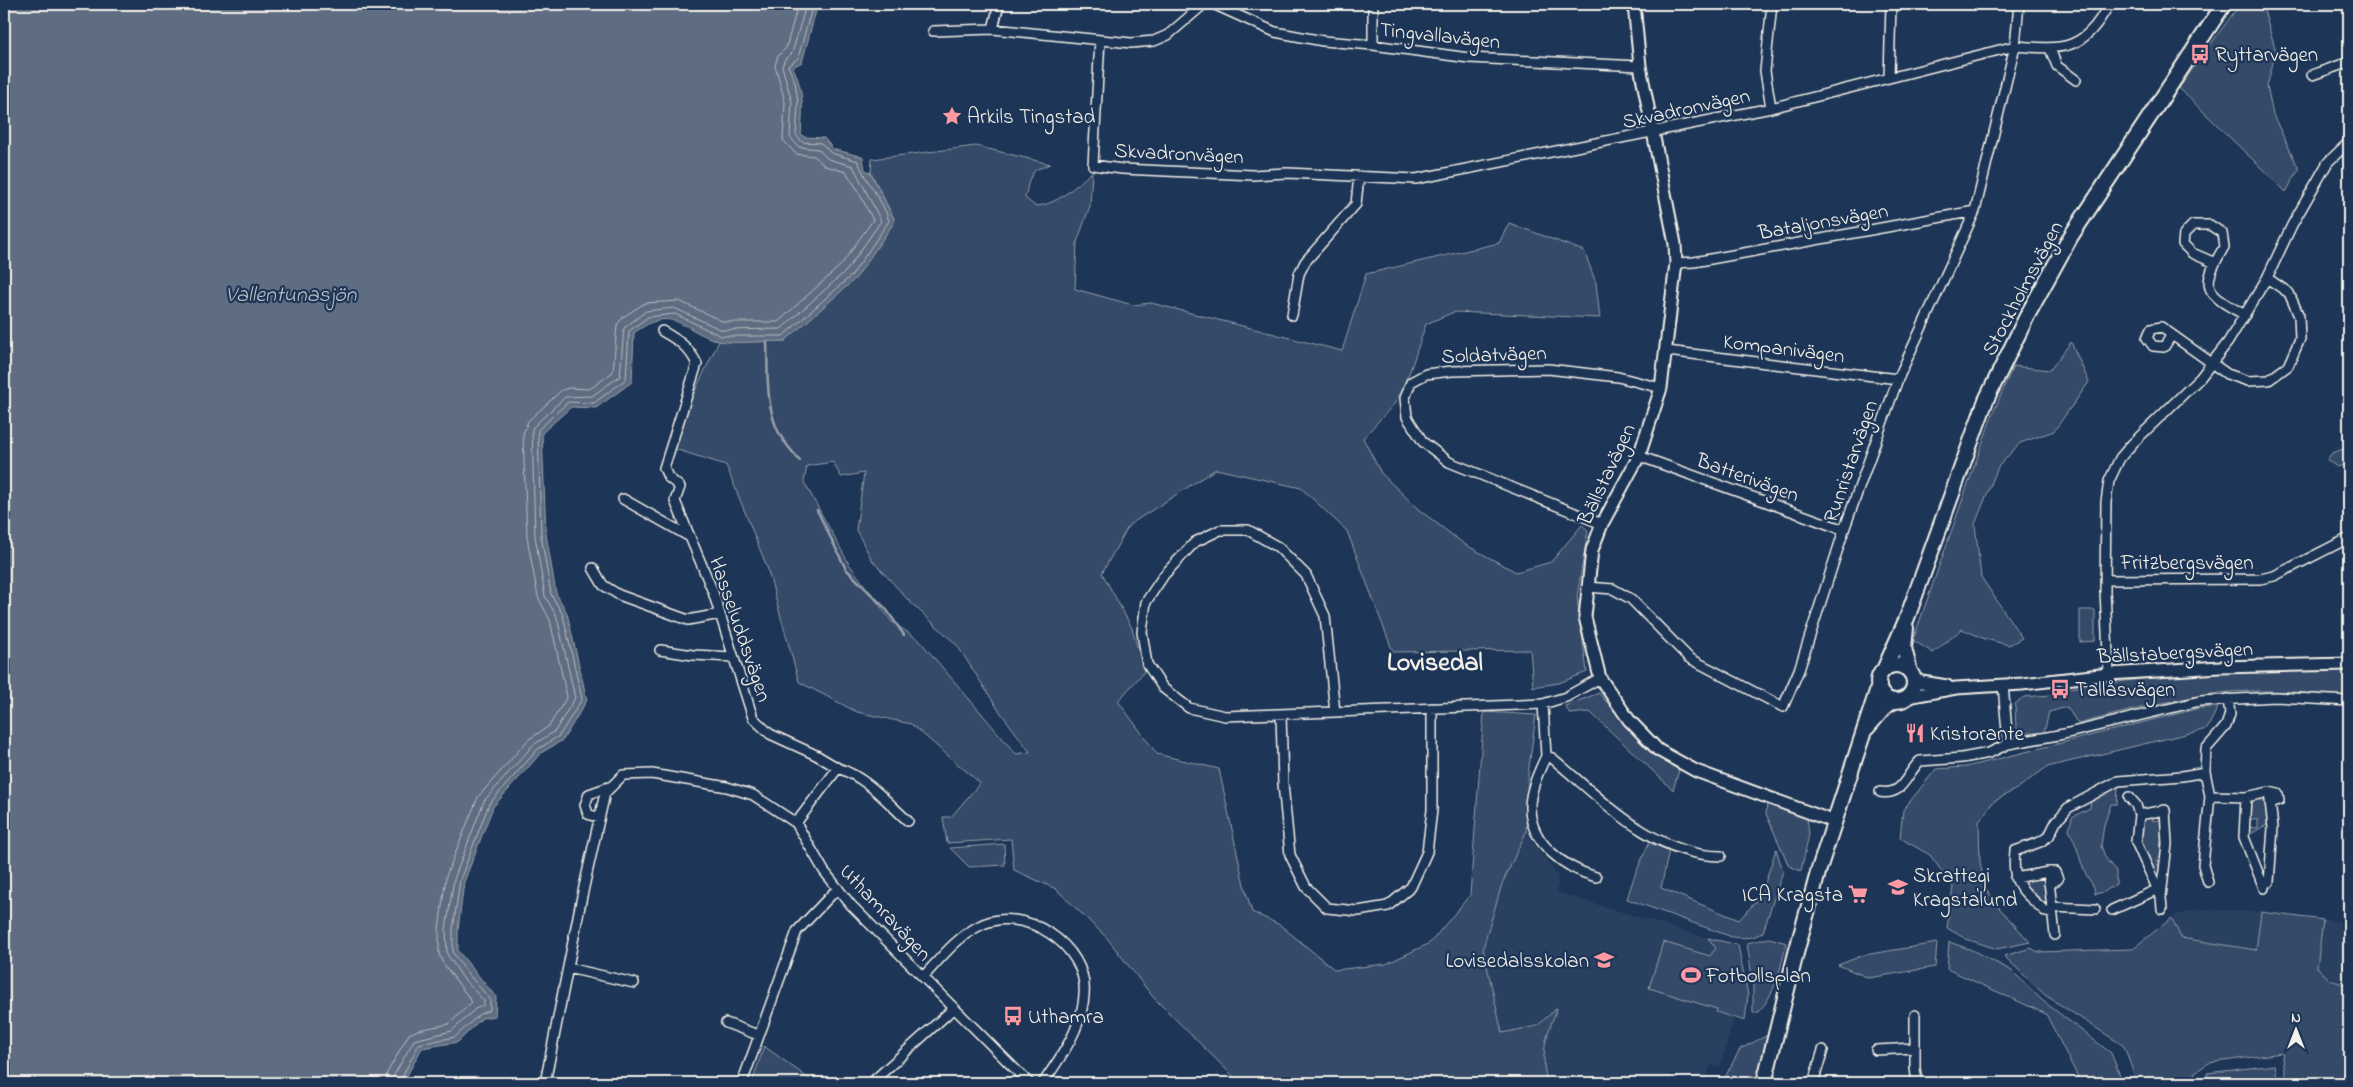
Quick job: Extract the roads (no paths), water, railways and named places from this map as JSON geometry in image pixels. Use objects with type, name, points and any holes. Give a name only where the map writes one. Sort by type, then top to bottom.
[{"type":"main road","name":"Stockholmsvägen","points":[[1884,670],[1907,618],[1986,400],[2027,316],[2071,236],[2224,4]]},
{"type":"main road","name":"Stockholmsvägen","points":[[1907,618],[1904,648],[1912,675]]},
{"type":"main road","points":[[1764,1083],[1796,952],[1819,869],[1881,675],[1884,670],[1893,666],[1899,666],[1912,675],[1913,690],[1885,707],[1863,732]]},
{"type":"main road","points":[[1879,684],[1884,696],[1901,699]]},
{"type":"street","points":[[994,29],[999,4]]},
{"type":"street","points":[[933,31],[994,29],[1131,43],[1154,41],[1168,35],[1204,4]]},
{"type":"street","name":"Tingvallavägen","points":[[1213,4],[1275,32],[1323,41],[1373,45],[1469,58],[1640,66]]},
{"type":"street","points":[[1373,4],[1373,45]]},
{"type":"street","name":"Bällstavägen","points":[[1634,4],[1640,66],[1675,244],[1676,263],[1667,351],[1661,388],[1639,456],[1602,524],[1592,550],[1585,617],[1600,678],[1629,720],[1658,750],[1696,771],[1835,822]]},
{"type":"street","points":[[1772,4],[1765,71],[1772,108]]},
{"type":"street","points":[[1889,78],[1891,4]]},
{"type":"street","name":"Runristarvägen","points":[[1588,586],[1613,589],[1631,599],[1689,658],[1783,707],[1800,670],[1844,530],[1898,379],[1975,211],[2015,46],[2019,4]]},
{"type":"street","name":"Skvadronvägen","points":[[1100,40],[1093,165],[1122,169],[1253,175],[1287,173],[1416,179],[1772,108],[2015,46],[2050,49],[2071,46],[2079,42],[2102,17],[2109,4]]},
{"type":"street","points":[[2050,49],[2057,66],[2076,80]]},
{"type":"street","points":[[2312,75],[2349,62]]},
{"type":"street","name":"Fritzbergsvägen","points":[[2109,674],[2105,580],[2106,502],[2109,481],[2120,458],[2133,443],[2200,378],[2213,362],[2245,315],[2267,278],[2292,225],[2328,162],[2349,142]]},
{"type":"street","points":[[1292,315],[1298,274],[1304,262],[1356,204],[1359,176]]},
{"type":"street","name":"Bataljonsvägen","points":[[1676,263],[1694,262],[1975,211]]},
{"type":"street","points":[[2215,263],[2192,253],[2183,244],[2184,234],[2193,225],[2210,225],[2222,234],[2224,247],[2215,263],[2209,283],[2210,292],[2216,300],[2245,315]]},
{"type":"street","points":[[2171,336],[2213,362],[2227,374],[2248,381],[2269,380],[2288,366],[2300,339],[2299,316],[2289,293],[2267,278]]},
{"type":"street","name":"Hasseluddsvägen","points":[[662,332],[680,341],[691,352],[697,364],[664,468],[668,477],[680,487],[675,501],[720,614],[753,718],[770,734],[816,755],[838,768],[853,773],[870,785],[908,821]]},
{"type":"street","name":"Kompanivägen","points":[[1667,351],[1898,379]]},
{"type":"street","name":"Soldatvägen","points":[[1602,524],[1449,462],[1423,442],[1407,417],[1405,398],[1411,382],[1426,374],[1452,371],[1548,369],[1618,377],[1661,388]]},
{"type":"street","name":"Batterivägen","points":[[1639,456],[1844,530]]},
{"type":"street","points":[[623,499],[690,537]]},
{"type":"street","points":[[1335,712],[1325,616],[1306,575],[1278,547],[1248,530],[1220,530],[1195,542],[1164,575],[1146,602],[1142,632],[1147,664],[1163,688],[1189,708],[1226,716],[1335,712],[1432,708],[1543,704],[1566,698],[1600,678]]},
{"type":"street","name":"Fritzbergsvägen","points":[[2105,580],[2260,580],[2274,576],[2349,538]]},
{"type":"street","points":[[593,568],[603,585],[618,594],[688,620],[720,614]]},
{"type":"street","points":[[660,650],[693,655],[733,657]]},
{"type":"street","name":"Bällstabergsvägen","points":[[1901,699],[1956,688],[2109,674],[2220,667],[2349,664]]},
{"type":"street","name":"Bällstabergsvägen","points":[[1912,675],[1922,682],[1956,688]]},
{"type":"street","points":[[2003,685],[2008,744]]},
{"type":"street","points":[[1880,792],[1890,794],[1897,791],[1920,761],[1962,758],[1988,753],[2008,744],[2064,734],[2200,701],[2286,698],[2349,701]]},
{"type":"street","points":[[2208,882],[2203,865],[2210,796],[2205,772],[2206,749],[2226,726],[2230,714],[2228,699]]},
{"type":"street","points":[[1543,704],[1546,756],[1536,777],[1530,807],[1536,834],[1551,852],[1576,872],[1596,878]]},
{"type":"street","points":[[1281,714],[1283,784],[1290,855],[1306,887],[1327,908],[1358,911],[1388,906],[1411,887],[1427,852],[1432,810],[1432,708]]},
{"type":"street","points":[[1546,756],[1552,758],[1633,827],[1701,856],[1721,856]]},
{"type":"street","points":[[796,823],[838,768]]},
{"type":"street","points":[[2095,909],[2052,910],[2046,912],[2017,885],[2015,878],[2015,851],[2040,842],[2049,836],[2056,822],[2068,808],[2118,781],[2182,776],[2205,772]]},
{"type":"street","name":"Uthamravägen","points":[[599,818],[588,814],[585,805],[590,794],[612,786],[623,774],[652,774],[727,787],[753,796],[796,823],[824,871],[852,905],[1029,1083]]},
{"type":"street","points":[[545,1083],[599,818],[605,793],[612,786]]},
{"type":"street","points":[[2210,796],[2246,797],[2269,792],[2273,828],[2266,885],[2244,837],[2246,797]]},
{"type":"street","points":[[2129,796],[2136,804],[2139,815],[2136,842],[2159,894],[2162,909]]},
{"type":"street","points":[[2139,815],[2165,810],[2167,844],[2159,894]]},
{"type":"street","points":[[2015,878],[2048,872],[2055,935]]},
{"type":"street","points":[[742,1083],[797,931],[838,888]]},
{"type":"street","points":[[2112,910],[2159,894]]},
{"type":"street","points":[[923,977],[962,937],[981,924],[1005,920],[1026,922],[1047,931],[1067,946],[1081,968],[1085,993],[1080,1017],[1060,1058],[1043,1083]]},
{"type":"street","points":[[568,968],[634,984]]},
{"type":"street","points":[[872,1083],[954,1008]]},
{"type":"street","points":[[1916,1015],[1915,1068],[1918,1083]]},
{"type":"street","points":[[726,1023],[758,1035]]},
{"type":"street","points":[[1876,1050],[1915,1048]]},
{"type":"street","points":[[1813,1083],[1822,1050]]},
{"type":"water","name":"Vallentunasjön","points":[[4,4],[814,4],[816,11],[802,62],[793,67],[802,99],[801,134],[804,137],[824,138],[833,149],[863,157],[865,170],[871,173],[895,221],[856,278],[785,341],[725,342],[706,337],[678,322],[659,320],[648,324],[634,333],[632,382],[596,408],[571,407],[542,433],[546,534],[556,593],[567,613],[587,700],[563,740],[541,753],[493,807],[464,882],[458,930],[458,951],[496,997],[495,1016],[482,1018],[458,1042],[422,1048],[403,1083],[4,1083]]},
{"type":"waterway","points":[[767,341],[768,388],[771,411],[781,437],[800,461]]},
{"type":"waterway","points":[[817,510],[846,569],[886,609],[904,635]]},
{"type":"place","name":"Ryttarvägen","points":[[2200,54]]},
{"type":"place","name":"Arkils Tingstad","points":[[952,116]]},
{"type":"place","name":"Tallåsvägen","points":[[2060,689]]},
{"type":"place","name":"Kristorante","points":[[1915,733]]},
{"type":"place","name":"Skrattegi Kragstalund","points":[[1898,887]]},
{"type":"place","name":"ICA Kragsta","points":[[1858,894]]},
{"type":"place","name":"Lovisedalsskolan","points":[[1604,960]]},
{"type":"place","name":"Fotbollsplan","points":[[1691,975]]},
{"type":"place","name":"Uthamra","points":[[1013,1016]]},
{"type":"district","name":"Lovisedal","points":[[1435,661]]}]
